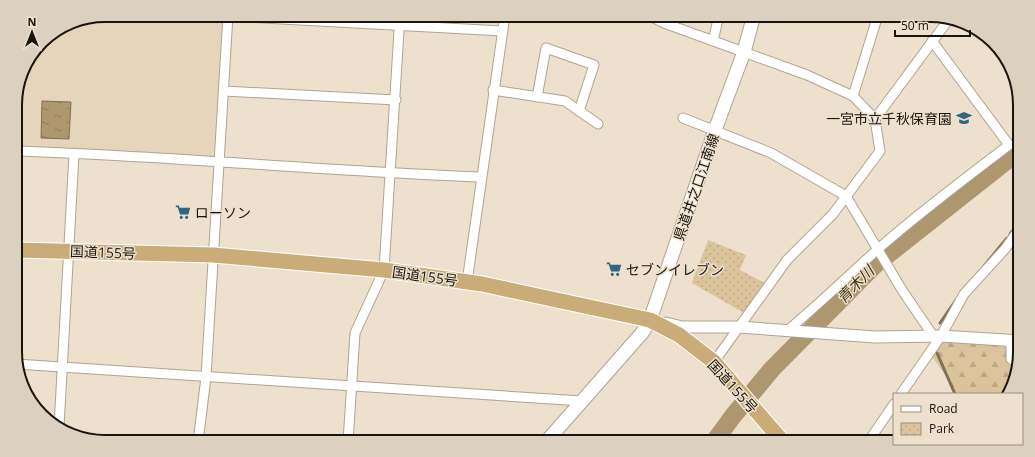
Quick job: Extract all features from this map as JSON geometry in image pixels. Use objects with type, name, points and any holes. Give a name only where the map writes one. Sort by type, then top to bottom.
[{"type":"highway","name":"国道155号","points":[[22,250],[213,255],[384,270],[466,282],[650,320],[679,335],[714,362],[777,435]]},
{"type":"main road","name":"県道井之口江南線","points":[[552,435],[642,333],[650,320],[715,130],[744,52],[752,22]]},
{"type":"street","points":[[199,435],[206,378],[218,161],[228,22]]},
{"type":"street","points":[[343,22],[502,30]]},
{"type":"street","points":[[466,282],[504,22]]},
{"type":"street","points":[[662,22],[807,75],[853,96],[875,119],[880,151],[833,214],[786,260],[714,362]]},
{"type":"street","points":[[712,41],[717,22]]},
{"type":"street","points":[[853,96],[876,22]]},
{"type":"street","points":[[875,119],[945,24]]},
{"type":"street","points":[[348,435],[355,333],[384,270],[400,25]]},
{"type":"street","points":[[791,331],[878,249],[937,199],[1009,145],[932,41]]},
{"type":"street","points":[[537,97],[546,48],[594,65],[579,111]]},
{"type":"street","points":[[493,90],[565,101],[598,124]]},
{"type":"street","points":[[224,91],[396,100]]},
{"type":"street","points":[[683,118],[771,153],[846,196],[902,290],[937,336]]},
{"type":"street","points":[[22,151],[218,161],[391,174],[481,177]]},
{"type":"street","points":[[59,422],[74,154]]},
{"type":"street","points":[[902,393],[964,294],[1005,249],[1013,238]]},
{"type":"street","points":[[650,320],[682,327],[739,327],[875,337],[937,336],[1013,340]]},
{"type":"street","points":[[1013,350],[1011,359],[1013,360]]},
{"type":"street","points":[[23,364],[206,378],[582,401]]},
{"type":"street","points":[[873,435],[893,405]]},
{"type":"shaded area","points":[[105,22],[224,22],[215,159],[22,147],[22,99],[28,73],[40,52],[52,52],[52,40],[63,33],[83,25]]},
{"type":"green space","points":[[708,240],[746,255],[740,270],[767,284],[744,313],[692,283]]},
{"type":"green space","points":[[934,337],[1011,340],[1011,359],[1013,360],[1009,379],[1002,393],[955,393],[950,382],[931,355]]},
{"type":"water","points":[[42,101],[71,102],[69,139],[41,138]]},
{"type":"waterway","name":"青木川","points":[[719,435],[772,369],[876,264],[1013,156]]},
{"type":"waterway","points":[[1010,234],[1013,230]]},
{"type":"waterway","points":[[984,266],[1007,238]]},
{"type":"waterway","points":[[940,323],[956,300]]},
{"type":"waterway","points":[[937,353],[955,393]]},
{"type":"place","name":"一宮市立千秋保育園","points":[[964,118]]},
{"type":"place","name":"ローソン","points":[[183,212]]},
{"type":"place","name":"セブンイレブン","points":[[614,269]]}]
